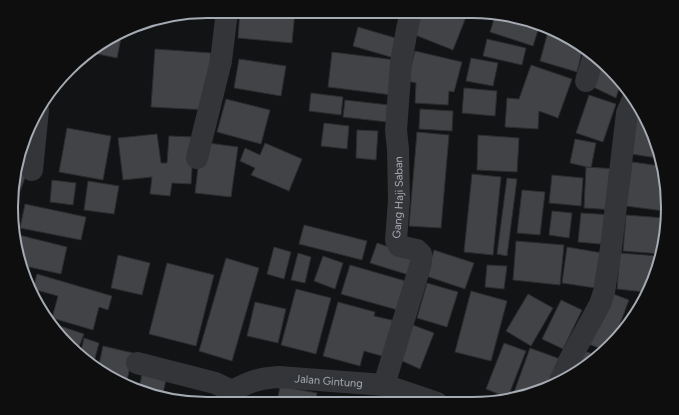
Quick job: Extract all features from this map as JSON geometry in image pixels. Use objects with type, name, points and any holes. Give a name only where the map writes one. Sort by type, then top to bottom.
[{"type":"street","points":[[197,158],[221,61],[226,18]]},
{"type":"street","name":"Gang Haji Saban","points":[[384,385],[421,263],[420,252],[414,248],[399,246],[396,240],[399,200],[396,130],[401,63],[410,18]]},
{"type":"street","points":[[586,82],[592,62]]},
{"type":"street","points":[[564,373],[600,304],[604,292],[627,113],[631,105]]},
{"type":"street","points":[[32,170],[36,127]]},
{"type":"street","points":[[137,363],[215,383],[230,397]]},
{"type":"street","name":"Jalan Gintung","points":[[230,397],[249,382],[279,377],[384,385],[419,397]]},
{"type":"building","points":[[239,18],[294,18],[292,43],[238,38]]},
{"type":"building","points":[[416,18],[466,18],[453,50],[410,33]]},
{"type":"building","points":[[494,20],[521,24],[538,30],[533,46],[490,32]]},
{"type":"building","points":[[358,27],[399,39],[394,58],[353,46]]},
{"type":"building","points":[[547,34],[566,43],[582,53],[577,72],[540,61]]},
{"type":"building","points":[[487,39],[526,48],[522,65],[483,56]]},
{"type":"building","points":[[121,40],[117,58],[97,54]]},
{"type":"building","points":[[155,49],[211,53],[207,110],[151,107]]},
{"type":"building","points":[[415,51],[462,62],[454,92],[449,91],[448,105],[415,103],[416,83],[407,81]]},
{"type":"building","points":[[332,52],[396,60],[392,95],[328,87]]},
{"type":"building","points":[[471,58],[498,63],[493,86],[466,81]]},
{"type":"building","points":[[239,59],[286,66],[281,96],[234,88]]},
{"type":"building","points":[[531,65],[572,79],[558,118],[539,111],[538,129],[505,127],[507,98],[519,99]]},
{"type":"building","points":[[597,66],[619,89],[616,98],[591,86]]},
{"type":"building","points":[[464,88],[497,91],[495,116],[462,113]]},
{"type":"building","points":[[311,93],[343,97],[341,115],[309,111]]},
{"type":"building","points":[[589,95],[616,104],[603,142],[576,133]]},
{"type":"building","points":[[226,99],[270,110],[261,144],[217,132]]},
{"type":"building","points":[[345,100],[389,105],[387,122],[343,117]]},
{"type":"building","points":[[420,109],[453,111],[452,131],[419,129]]},
{"type":"building","points":[[637,114],[647,135],[655,158],[631,154]]},
{"type":"building","points":[[324,123],[349,126],[347,149],[321,146]]},
{"type":"building","points":[[67,128],[111,136],[103,180],[59,172]]},
{"type":"building","points":[[357,130],[378,131],[376,160],[356,158]]},
{"type":"building","points":[[417,132],[449,135],[441,228],[409,226]]},
{"type":"building","points":[[157,134],[161,163],[167,163],[169,136],[194,137],[191,184],[172,183],[170,196],[150,194],[152,177],[123,180],[118,138]]},
{"type":"building","points":[[478,135],[519,138],[517,172],[477,170]]},
{"type":"building","points":[[575,139],[596,143],[591,168],[570,163]]},
{"type":"building","points":[[201,142],[238,147],[231,197],[195,193]]},
{"type":"building","points":[[265,143],[302,159],[289,191],[251,175],[255,168],[240,161],[245,148],[260,155]]},
{"type":"building","points":[[632,162],[656,165],[661,195],[661,211],[626,206]]},
{"type":"building","points":[[586,167],[617,169],[615,210],[584,208]]},
{"type":"building","points":[[22,171],[27,172],[18,197]]},
{"type":"building","points":[[472,174],[501,177],[493,255],[464,252]]},
{"type":"building","points":[[552,175],[583,178],[581,206],[549,203]]},
{"type":"building","points":[[507,178],[517,179],[507,256],[497,254]]},
{"type":"building","points":[[52,180],[76,183],[73,205],[50,202]]},
{"type":"building","points":[[88,181],[119,186],[114,214],[84,210]]},
{"type":"building","points":[[522,190],[545,192],[540,235],[517,233]]},
{"type":"building","points":[[25,204],[86,217],[81,240],[20,228]]},
{"type":"building","points":[[552,211],[572,213],[569,238],[549,235]]},
{"type":"building","points":[[581,213],[613,215],[611,245],[578,242]]},
{"type":"building","points":[[626,215],[661,218],[656,254],[623,251]]},
{"type":"building","points":[[304,225],[367,241],[362,260],[299,244]]},
{"type":"building","points":[[21,235],[67,247],[61,274],[28,267],[24,257]]},
{"type":"building","points":[[516,241],[564,245],[560,285],[513,280]]},
{"type":"building","points":[[377,243],[416,256],[409,275],[370,263]]},
{"type":"building","points":[[274,247],[291,252],[284,279],[267,274]]},
{"type":"building","points":[[567,247],[608,254],[602,289],[562,283]]},
{"type":"building","points":[[434,250],[474,263],[465,289],[426,276]]},
{"type":"building","points":[[298,253],[311,257],[305,283],[291,280]]},
{"type":"building","points":[[620,253],[655,256],[647,280],[641,292],[617,289]]},
{"type":"building","points":[[118,255],[150,263],[142,295],[111,288]]},
{"type":"building","points":[[323,256],[343,263],[335,289],[314,281]]},
{"type":"building","points":[[226,258],[259,268],[232,361],[199,351]]},
{"type":"building","points":[[167,263],[214,275],[196,346],[149,334]]},
{"type":"building","points":[[350,265],[409,282],[401,311],[341,294]]},
{"type":"building","points":[[487,265],[507,266],[504,289],[485,287]]},
{"type":"building","points":[[37,274],[112,296],[108,310],[99,307],[93,330],[54,319],[52,316],[58,296],[38,290],[34,284]]},
{"type":"building","points":[[427,283],[458,292],[447,327],[417,318]]},
{"type":"building","points":[[296,289],[331,298],[316,354],[281,345]]},
{"type":"building","points":[[471,291],[507,301],[491,361],[455,352]]},
{"type":"building","points":[[608,292],[629,300],[619,327],[614,332],[598,348],[588,344]]},
{"type":"building","points":[[528,294],[553,308],[531,346],[506,331]]},
{"type":"building","points":[[561,300],[582,310],[563,349],[542,339]]},
{"type":"building","points":[[255,302],[286,309],[278,343],[247,336]]},
{"type":"building","points":[[338,302],[375,312],[374,316],[400,322],[389,358],[364,351],[360,366],[323,356]]},
{"type":"building","points":[[413,325],[434,333],[420,369],[400,360]]},
{"type":"building","points":[[60,326],[84,334],[79,346]]},
{"type":"building","points":[[84,338],[99,343],[95,360],[82,349]]},
{"type":"building","points":[[504,343],[526,351],[510,393],[500,394],[486,389]]},
{"type":"building","points":[[103,346],[133,353],[127,379],[99,363]]},
{"type":"building","points":[[530,348],[560,359],[553,378],[544,383],[514,392]]},
{"type":"building","points":[[581,350],[592,354],[587,358],[576,366]]},
{"type":"building","points":[[142,374],[166,380],[163,392],[140,385]]},
{"type":"building","points":[[280,386],[317,393],[316,397],[278,397]]}]
